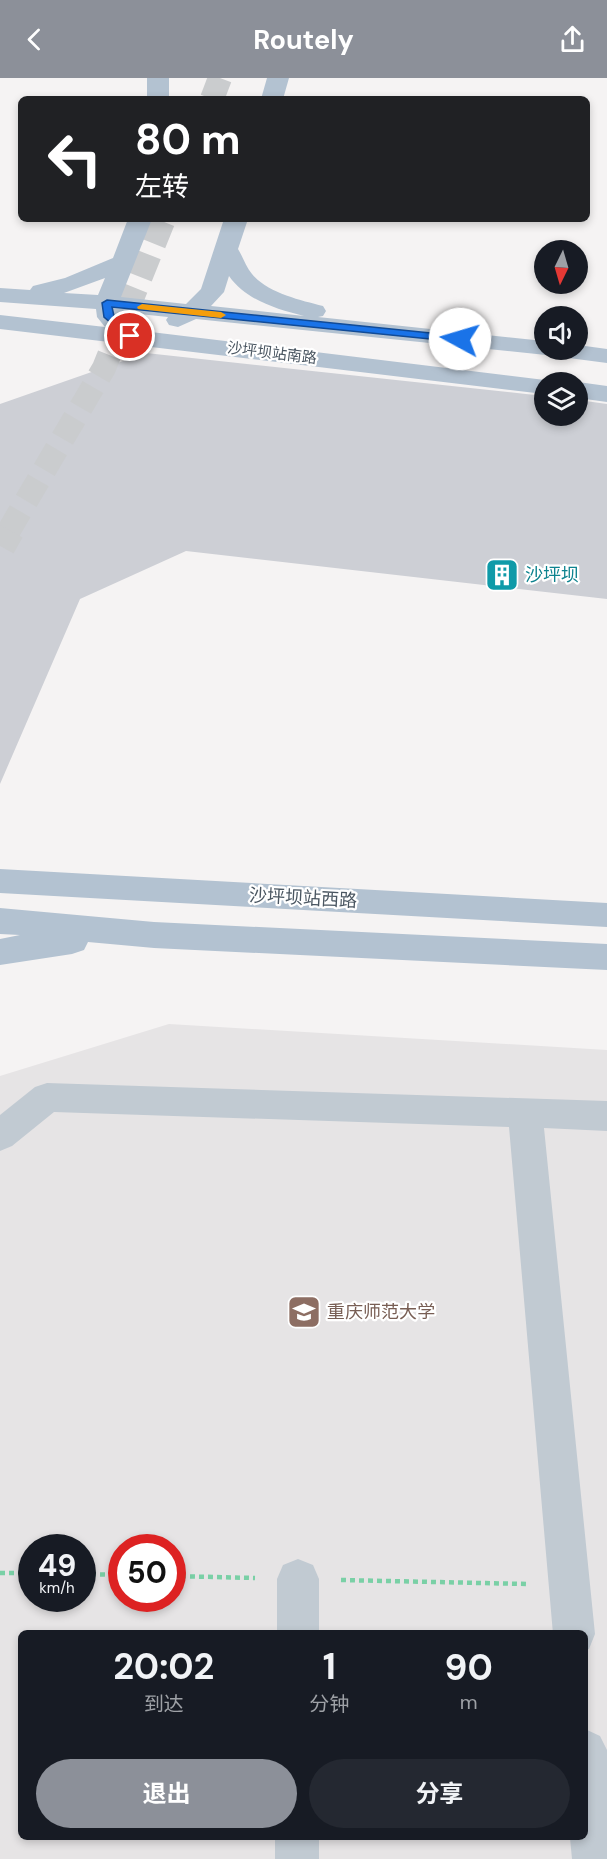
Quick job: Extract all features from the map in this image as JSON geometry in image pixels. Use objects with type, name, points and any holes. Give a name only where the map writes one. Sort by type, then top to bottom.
[{"type":"main road","points":[[158,78],[158,96]]},
{"type":"main road","points":[[273,96],[278,78]]},
{"type":"main road","points":[[139,222],[107,303],[109,317],[130,336],[166,326],[191,312],[212,292],[235,222]]},
{"type":"main road","points":[[227,250],[242,278],[264,294],[299,308],[534,347]]},
{"type":"main road","points":[[0,295],[51,291],[124,262]]},
{"type":"main road","name":"沙坪坝站南路","points":[[0,295],[107,303],[534,347]]},
{"type":"main road","name":"沙坪坝站南路","points":[[0,322],[534,385]]},
{"type":"main road","points":[[588,354],[607,356]]},
{"type":"main road","points":[[588,391],[607,394]]},
{"type":"main road","name":"沙坪坝站西路","points":[[0,881],[607,915]]},
{"type":"main road","points":[[0,921],[154,935],[607,957]]},
{"type":"main road","points":[[0,952],[42,944],[154,935]]},
{"type":"street","points":[[0,1136],[47,1097],[607,1116]]},
{"type":"street","points":[[525,1114],[574,1630]]},
{"type":"street","points":[[298,1579],[298,1630]]},
{"type":"street","points":[[588,1759],[598,1786],[594,1859]]},
{"type":"street","points":[[297,1840],[297,1859]]},
{"type":"path","points":[[0,1573],[18,1573]]},
{"type":"path","points":[[186,1576],[570,1585]]},
{"type":"shaded area","name":"重庆师范大学","points":[[169,1024],[607,1050],[607,1859],[0,1859],[0,1076]]},
{"type":"building","name":"沙坪坝","points":[[146,353],[534,395],[534,426],[588,426],[588,401],[607,404],[607,599],[186,551],[80,599],[0,784],[0,404]]},
{"type":"tunnel","points":[[213,96],[220,78]]},
{"type":"tunnel","points":[[8,532],[104,368],[163,222]]},
{"type":"tunnel","points":[[0,546],[9,530]]},
{"type":"slow traffic","points":[[142,307],[221,315]]},
{"type":"place","name":"沙坪坝","points":[[502,575]]},
{"type":"place","name":"重庆师范大学","points":[[304,1312]]},
{"type":"route","points":[[130,336],[109,317],[107,303],[460,339]]}]
